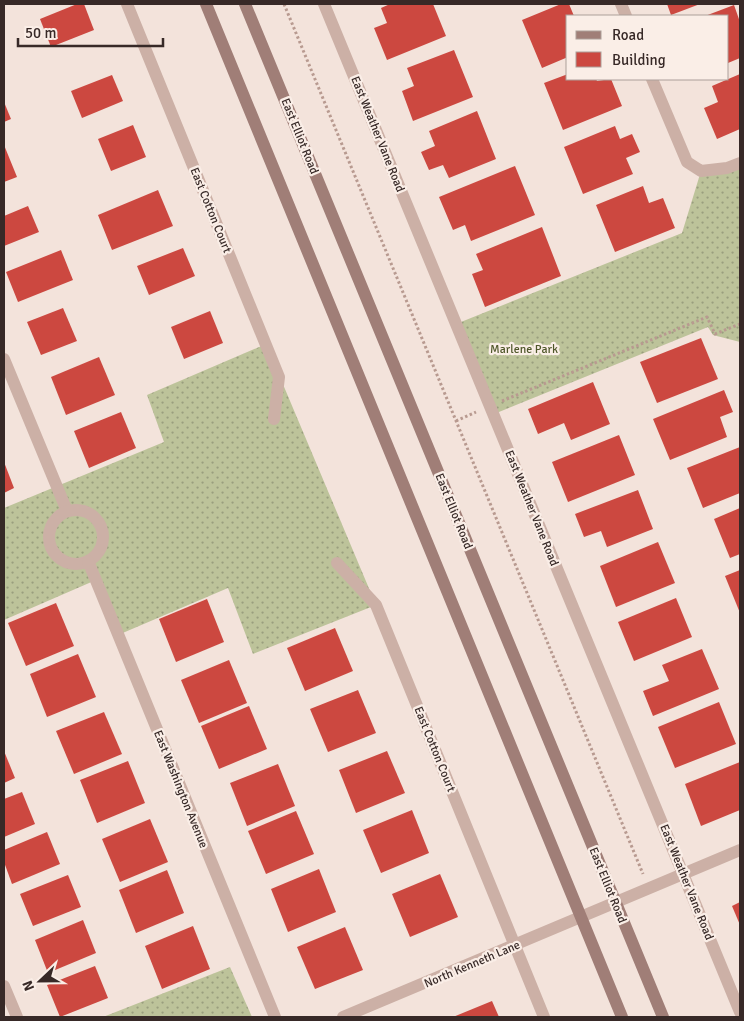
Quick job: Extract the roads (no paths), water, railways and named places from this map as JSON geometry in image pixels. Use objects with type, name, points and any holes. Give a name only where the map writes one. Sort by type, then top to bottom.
[{"type":"main road","points":[[206,4],[622,1017]]},
{"type":"main road","name":"East Elliot Road","points":[[245,4],[663,1017]]},
{"type":"street","name":"East Cotton Court","points":[[127,4],[279,376],[274,419]]},
{"type":"street","name":"East Weather Vane Road","points":[[324,4],[740,1012]]},
{"type":"street","points":[[652,80],[686,162],[701,171],[727,168],[740,163]]},
{"type":"street","points":[[4,359],[67,511]]},
{"type":"street","points":[[79,509],[88,512],[101,524],[103,543],[98,553],[88,561],[75,564],[62,561],[54,553],[49,543],[49,533],[52,523],[59,515],[67,511],[79,509]]},
{"type":"street","name":"East Washington Avenue","points":[[88,561],[275,1017]]},
{"type":"street","name":"East Cotton Court","points":[[337,563],[376,605],[544,1017]]},
{"type":"street","name":"North Kenneth Lane","points":[[344,1017],[582,919],[615,902],[740,850]]},
{"type":"street","points":[[4,986],[17,1017]]},
{"type":"park label","name":"Marlene Park","points":[[524,349]]}]
